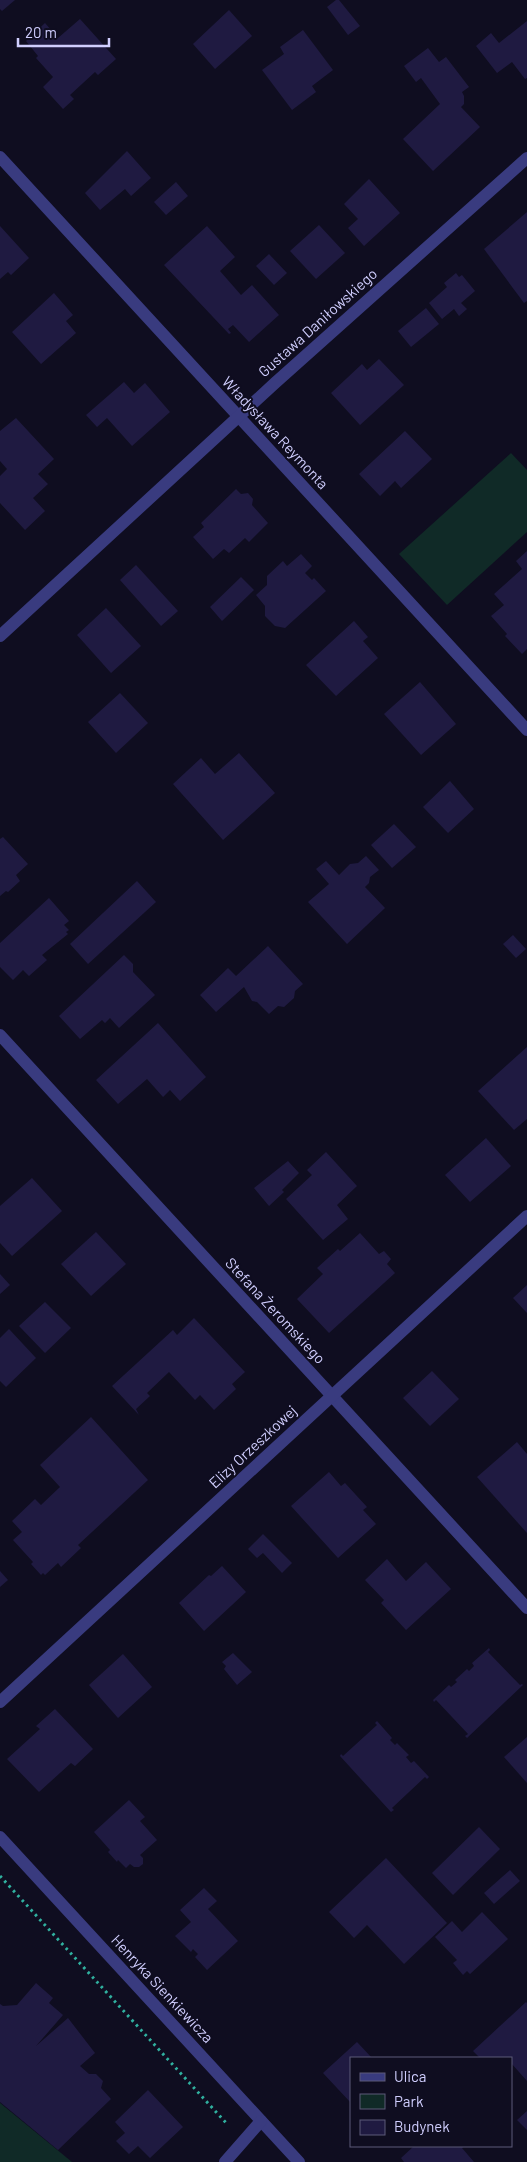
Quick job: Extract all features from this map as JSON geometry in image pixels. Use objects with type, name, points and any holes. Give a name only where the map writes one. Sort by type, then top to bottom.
[{"type":"street","name":"Władysława Reymonta","points":[[0,158],[527,730]]},
{"type":"street","name":"Gustawa Daniłowskiego","points":[[0,636],[238,417],[527,158]]},
{"type":"street","name":"Stefana Żeromskiego","points":[[0,1035],[527,1608]]},
{"type":"street","name":"Elizy Orzeszkowej","points":[[0,1702],[527,1216]]},
{"type":"street","name":"Henryka Sienkiewicza","points":[[0,1837],[299,2162]]},
{"type":"street","points":[[225,2162],[261,2121]]},
{"type":"path","points":[[0,1876],[234,2130]]},
{"type":"green space","points":[[511,453],[527,470],[527,532],[447,605],[399,554]]},
{"type":"green space","points":[[0,2103],[72,2162],[0,2162]]},
{"type":"building","points":[[0,0],[15,0],[2,11],[0,9]]},
{"type":"building","points":[[336,0],[339,0],[360,26],[348,35],[327,7]]},
{"type":"building","points":[[229,10],[252,36],[215,69],[193,44]]},
{"type":"building","points":[[80,19],[116,59],[98,75],[95,72],[70,95],[74,99],[63,109],[43,87],[53,77],[36,58],[38,56],[26,41],[45,23],[58,38]]},
{"type":"building","points":[[527,21],[527,78],[525,79],[512,62],[497,73],[476,46],[491,33],[499,43]]},
{"type":"building","points":[[303,30],[333,70],[312,86],[316,92],[292,110],[262,70],[284,54],[280,47]]},
{"type":"building","points":[[428,48],[439,62],[446,57],[469,87],[462,92],[464,104],[461,107],[480,127],[433,171],[403,139],[440,104],[421,78],[416,82],[404,66]]},
{"type":"building","points":[[127,151],[151,178],[131,196],[125,189],[100,210],[85,193]]},
{"type":"building","points":[[369,179],[400,213],[364,246],[348,228],[358,219],[344,204]]},
{"type":"building","points":[[176,182],[188,196],[166,215],[154,202]]},
{"type":"building","points":[[527,212],[527,301],[524,303],[484,249]]},
{"type":"building","points":[[319,225],[345,253],[316,279],[290,251]]},
{"type":"building","points":[[0,226],[29,258],[11,275],[8,272],[0,279]]},
{"type":"building","points":[[207,226],[235,257],[220,271],[241,295],[252,285],[279,315],[249,342],[233,325],[228,329],[231,333],[229,334],[164,265]]},
{"type":"building","points":[[269,254],[287,273],[274,285],[256,266]]},
{"type":"building","points":[[456,273],[459,277],[462,275],[475,291],[461,303],[467,309],[459,316],[454,309],[442,319],[429,303],[447,287],[444,283]]},
{"type":"building","points":[[54,293],[73,315],[66,321],[76,333],[41,364],[12,332]]},
{"type":"building","points":[[426,308],[439,324],[411,347],[398,331]]},
{"type":"building","points":[[379,359],[404,385],[360,425],[331,393],[362,364],[367,370]]},
{"type":"building","points":[[124,382],[134,393],[145,383],[170,412],[132,446],[107,418],[97,427],[86,415]]},
{"type":"building","points":[[16,418],[54,459],[38,474],[48,484],[33,498],[45,511],[25,530],[0,503],[0,476],[7,469],[0,461],[0,431]]},
{"type":"building","points":[[405,431],[432,459],[401,488],[395,481],[380,496],[359,474]]},
{"type":"building","points":[[236,489],[241,494],[248,493],[253,499],[252,505],[268,523],[249,542],[245,538],[229,553],[224,549],[213,559],[193,537],[204,527],[201,523]]},
{"type":"building","points":[[527,551],[527,649],[522,654],[505,636],[507,634],[491,616],[504,605],[494,594],[522,569],[516,561]]},
{"type":"building","points":[[301,554],[312,566],[305,573],[312,580],[314,578],[326,591],[285,628],[275,626],[265,616],[265,606],[256,595],[267,585],[267,576],[283,561],[287,566]]},
{"type":"building","points":[[136,565],[178,611],[161,626],[120,580]]},
{"type":"building","points":[[241,577],[254,590],[222,621],[210,607]]},
{"type":"building","points":[[106,608],[141,646],[111,673],[77,635]]},
{"type":"building","points":[[354,621],[368,637],[363,641],[378,658],[336,696],[306,665]]},
{"type":"building","points":[[420,682],[456,724],[421,755],[384,714]]},
{"type":"building","points":[[120,693],[148,723],[116,753],[88,722]]},
{"type":"building","points":[[239,753],[275,793],[223,840],[173,784],[201,758],[215,774]]},
{"type":"building","points":[[450,781],[474,809],[448,833],[423,807]]},
{"type":"building","points":[[394,824],[416,847],[392,868],[371,845]]},
{"type":"building","points":[[3,837],[28,864],[16,875],[20,881],[8,892],[6,891],[0,896],[0,839]]},
{"type":"building","points":[[366,856],[379,870],[370,877],[369,883],[365,887],[385,908],[347,944],[308,902],[329,884],[316,869],[326,861],[339,875],[350,864],[358,863]]},
{"type":"building","points":[[137,881],[156,902],[88,964],[70,944]]},
{"type":"building","points":[[49,898],[69,921],[64,925],[69,930],[66,932],[68,934],[42,955],[47,960],[29,976],[23,970],[13,980],[0,967],[0,943]]},
{"type":"building","points":[[513,935],[526,949],[516,958],[503,944]]},
{"type":"building","points":[[268,946],[303,984],[295,991],[294,998],[284,1007],[278,1006],[269,1014],[257,1002],[252,1001],[244,987],[216,1012],[200,995],[228,968],[236,976]]},
{"type":"building","points":[[124,955],[133,964],[133,972],[155,995],[119,1028],[110,1018],[105,1023],[102,1020],[80,1039],[59,1016]]},
{"type":"building","points":[[158,1023],[206,1077],[180,1101],[170,1090],[163,1097],[147,1079],[118,1104],[96,1080]]},
{"type":"building","points":[[527,1047],[527,1119],[514,1130],[478,1091]]},
{"type":"building","points":[[486,1138],[511,1166],[470,1202],[445,1175]]},
{"type":"building","points":[[326,1152],[357,1186],[337,1205],[348,1219],[323,1240],[286,1199],[312,1175],[307,1170]]},
{"type":"building","points":[[288,1161],[299,1173],[282,1190],[284,1192],[269,1206],[254,1188]]},
{"type":"building","points":[[32,1178],[62,1211],[12,1256],[0,1243],[0,1206]]},
{"type":"building","points":[[96,1232],[126,1264],[91,1296],[61,1264]]},
{"type":"building","points":[[360,1233],[379,1254],[384,1251],[391,1259],[387,1264],[395,1273],[329,1333],[297,1299],[323,1274],[317,1268]]},
{"type":"building","points":[[0,1274],[10,1285],[0,1294]]},
{"type":"building","points":[[527,1285],[527,1313],[513,1298]]},
{"type":"building","points":[[45,1302],[71,1328],[45,1353],[19,1326]]},
{"type":"building","points":[[194,1318],[245,1372],[232,1384],[236,1389],[214,1410],[200,1395],[195,1400],[169,1372],[147,1393],[150,1396],[136,1409],[139,1415],[112,1386],[173,1330],[177,1335]]},
{"type":"building","points":[[9,1329],[36,1358],[6,1387],[0,1381],[0,1338]]},
{"type":"building","points":[[432,1371],[459,1399],[430,1426],[403,1398]]},
{"type":"building","points":[[91,1417],[148,1480],[78,1545],[81,1548],[61,1567],[58,1563],[45,1575],[43,1573],[41,1575],[31,1564],[33,1562],[13,1540],[22,1532],[12,1521],[35,1499],[41,1505],[60,1487],[40,1465]]},
{"type":"building","points":[[517,1442],[527,1454],[527,1533],[477,1477]]},
{"type":"building","points":[[329,1472],[341,1486],[345,1483],[367,1507],[363,1510],[376,1524],[338,1558],[291,1506]]},
{"type":"building","points":[[263,1534],[292,1563],[282,1573],[263,1553],[257,1558],[248,1549]]},
{"type":"building","points":[[387,1559],[406,1581],[426,1562],[451,1589],[406,1630],[381,1603],[384,1600],[365,1580]]},
{"type":"building","points":[[222,1566],[246,1592],[204,1631],[179,1603],[209,1575],[211,1576]]},
{"type":"building","points":[[0,1571],[8,1580],[0,1587]]},
{"type":"building","points":[[489,1648],[488,1652],[520,1685],[523,1685],[467,1738],[465,1736],[468,1734],[436,1700],[434,1702],[433,1700],[449,1685],[451,1687],[457,1682],[455,1680],[467,1669],[469,1671],[474,1666],[472,1663]]},
{"type":"building","points":[[233,1653],[252,1672],[237,1685],[224,1669],[226,1666],[222,1662]]},
{"type":"building","points":[[123,1654],[152,1687],[118,1718],[89,1685]]},
{"type":"building","points":[[55,1709],[93,1749],[75,1766],[71,1763],[39,1792],[7,1759],[40,1729],[36,1726]]},
{"type":"building","points":[[377,1721],[392,1738],[390,1740],[395,1745],[397,1743],[409,1755],[406,1757],[411,1763],[414,1761],[429,1777],[427,1779],[425,1777],[392,1808],[394,1810],[391,1812],[340,1756],[341,1754],[343,1756],[377,1725],[375,1723]]},
{"type":"building","points":[[527,1737],[527,1783],[504,1757]]},
{"type":"building","points":[[129,1800],[145,1817],[140,1821],[157,1840],[140,1855],[143,1858],[143,1864],[139,1867],[134,1867],[130,1864],[126,1868],[108,1852],[110,1850],[94,1832]]},
{"type":"building","points":[[479,1827],[500,1849],[453,1895],[432,1873]]},
{"type":"building","points":[[386,1858],[447,1923],[404,1964],[367,1925],[354,1938],[329,1912]]},
{"type":"building","points":[[510,1870],[520,1881],[494,1904],[484,1893]]},
{"type":"building","points":[[204,1888],[217,1901],[208,1909],[238,1941],[207,1970],[195,1957],[198,1954],[193,1949],[191,1952],[175,1936],[191,1922],[180,1910]]},
{"type":"building","points":[[482,1912],[508,1939],[470,1974],[467,1971],[463,1975],[453,1963],[457,1960],[435,1937],[452,1921],[462,1932]]},
{"type":"building","points":[[36,1983],[53,1998],[49,2003],[63,2015],[36,2046],[68,2018],[95,2053],[80,2066],[89,2074],[96,2074],[103,2081],[101,2088],[111,2099],[58,2150],[0,2102],[0,2004],[3,2006],[17,2005]]},
{"type":"building","points":[[527,2003],[527,2081],[512,2064],[512,2057],[479,2057],[473,2051]]},
{"type":"building","points":[[357,2042],[371,2057],[350,2057],[350,2102],[323,2073]]},
{"type":"building","points":[[148,2090],[183,2127],[150,2158],[138,2146],[129,2154],[116,2141],[125,2133],[115,2122]]},
{"type":"building","points":[[527,2111],[527,2130],[517,2120]]},
{"type":"building","points":[[413,2147],[464,2147],[462,2148],[474,2162],[404,2162],[401,2158]]}]
